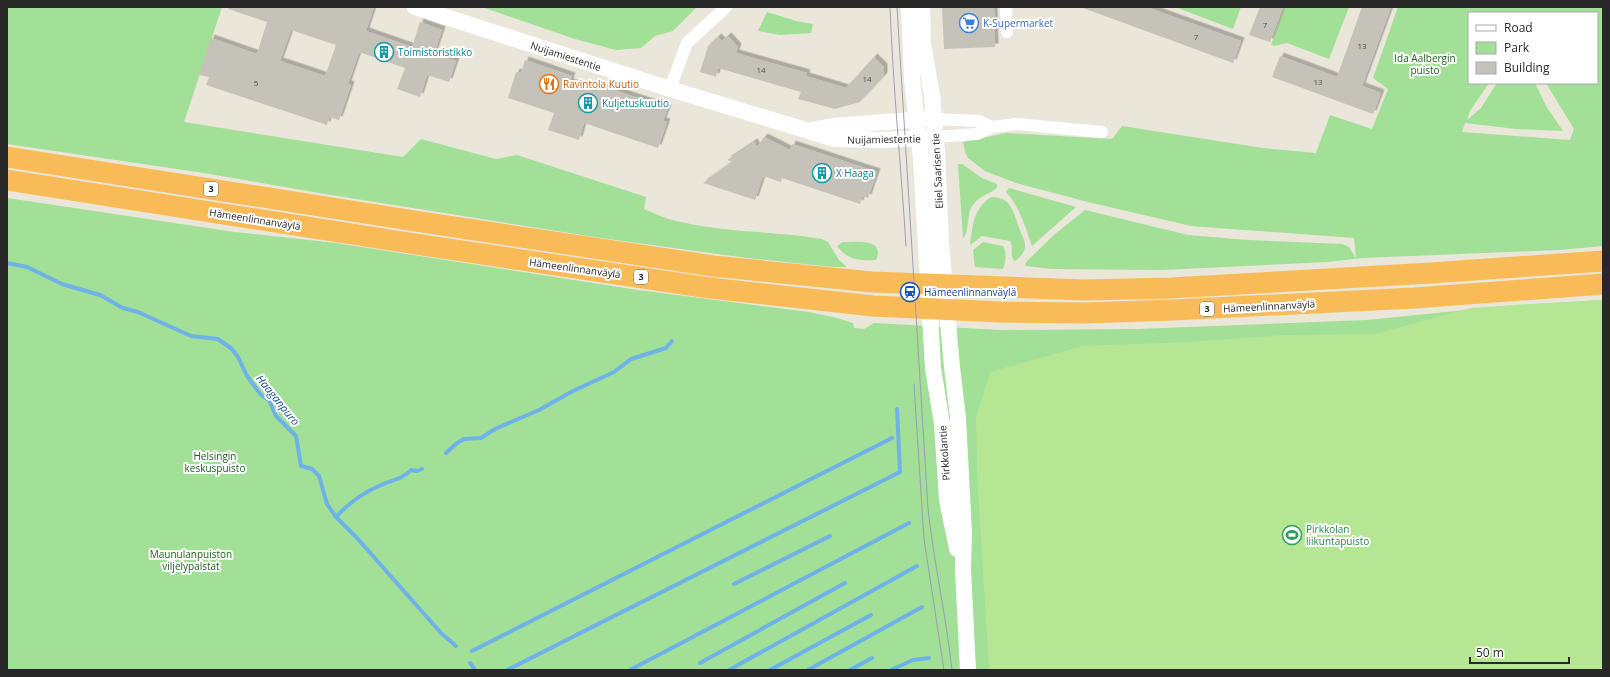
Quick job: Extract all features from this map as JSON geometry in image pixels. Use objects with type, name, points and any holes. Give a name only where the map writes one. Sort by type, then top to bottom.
[{"type":"highway","name":"3","points":[[7,157],[415,222],[706,265],[872,282],[998,288],[1085,290],[1171,288],[1431,273],[1603,261]]},
{"type":"highway","name":"Hämeenlinnanväylä","points":[[7,180],[401,242],[702,287],[873,306],[1000,312],[1085,313],[1414,298],[1603,284]]},
{"type":"main road","name":"Nuijamiestentie","points":[[415,7],[670,89],[810,130],[835,139],[899,140],[936,137]]},
{"type":"main road","name":"Eliel Saarisen tie","points":[[909,7],[912,80],[918,138],[931,335]]},
{"type":"main road","name":"Eliel Saarisen tie","points":[[922,7],[923,45],[931,84],[936,137],[941,243],[949,335]]},
{"type":"main road","name":"Nuijamiestentie","points":[[810,130],[834,126],[934,119]]},
{"type":"main road","name":"Pirkkolantie","points":[[931,335],[935,383],[942,424],[947,500],[953,533],[963,570]]},
{"type":"main road","name":"Pirkkolantie","points":[[949,335],[958,418],[964,533],[963,570],[968,670]]},
{"type":"street","points":[[670,89],[686,43],[726,7]]},
{"type":"street","points":[[1006,7],[1007,32]]},
{"type":"street","points":[[934,119],[978,121],[992,127]]},
{"type":"street","points":[[936,137],[977,134],[992,127],[1016,124],[1102,132]]},
{"type":"green space","points":[[7,7],[222,7],[184,122],[403,157],[421,139],[496,159],[517,155],[646,197],[644,209],[671,220],[699,226],[822,239],[828,242],[839,260],[847,267],[833,267],[747,258],[601,238],[204,173],[7,144]]},
{"type":"green space","points":[[482,7],[697,7],[673,31],[655,36],[641,48],[616,50],[575,39]]},
{"type":"green space","points":[[1175,7],[1241,7],[1233,29]]},
{"type":"green space","points":[[1285,7],[1349,7],[1329,59],[1287,43],[1274,46],[1271,45]]},
{"type":"green space","name":"Ida Aalbergin puisto","points":[[1398,7],[1603,7],[1603,246],[1559,250],[1362,258],[1327,262],[1162,270],[1052,269],[1026,266],[1025,264],[1028,260],[1055,234],[1085,210],[1188,235],[1248,240],[1342,244],[1349,247],[1356,258],[1354,238],[1191,226],[1088,202],[1016,183],[985,171],[968,158],[963,142],[1006,133],[1112,139],[1122,126],[1263,148],[1316,153],[1330,115],[1372,129],[1388,89],[1373,78]]},
{"type":"green space","points":[[767,12],[796,21],[813,24],[811,33],[780,35],[758,31]]},
{"type":"green space","points":[[958,164],[962,164],[982,178],[997,184],[997,187],[992,192],[981,197],[974,203],[971,208],[965,236],[963,238]]},
{"type":"green space","points":[[1009,188],[1076,207],[1032,246],[1019,211],[1006,192]]},
{"type":"green space","points":[[991,197],[1003,199],[1011,206],[1024,239],[1025,246],[1022,255],[1015,261],[1012,257],[1012,246],[1010,241],[982,236],[970,245],[973,224],[977,212]]},
{"type":"green space","name":"Helsingin keskuspuisto","points":[[7,198],[235,232],[336,243],[638,290],[809,312],[837,318],[853,323],[854,328],[864,329],[874,323],[1000,330],[1137,329],[1367,320],[1515,305],[1603,300],[1603,670],[7,670]]},
{"type":"green space","points":[[843,242],[862,242],[873,245],[877,248],[878,253],[876,260],[859,260],[850,257],[841,251],[837,246]]},
{"type":"green space","points":[[983,242],[1003,246],[1006,257],[1003,269],[975,267],[973,250]]},
{"type":"green space","name":"Pirkkolan liikuntapuisto","points":[[1603,300],[1603,670],[989,670],[977,473],[976,417],[990,372],[1082,346],[1187,342],[1285,335],[1374,334],[1471,308]]},
{"type":"building","points":[[229,7],[374,7],[366,31],[412,47],[420,22],[442,30],[434,54],[456,61],[449,82],[427,75],[420,97],[397,89],[405,68],[359,52],[348,84],[351,85],[339,120],[329,117],[327,125],[206,85],[209,77],[199,75],[211,38],[257,54],[267,22],[228,9]],"holes":[[[291,30],[336,45],[325,76],[280,61]]]},
{"type":"building","name":"K-Supermarket","points":[[942,7],[994,7],[995,47],[944,49]]},
{"type":"building","points":[[1083,7],[1146,7],[1241,41],[1233,63]]},
{"type":"building","points":[[1260,7],[1283,7],[1270,42],[1249,35]]},
{"type":"building","points":[[1362,7],[1391,7],[1362,86],[1381,93],[1373,114],[1272,77],[1280,56],[1337,77]]},
{"type":"building","points":[[728,36],[738,47],[736,53],[807,73],[806,76],[846,88],[874,57],[884,67],[884,76],[860,102],[835,109],[798,99],[801,92],[718,68],[716,77],[700,72],[708,46],[718,37],[722,41]]},
{"type":"building","name":"Kuljetuskuutio","points":[[525,60],[572,76],[570,82],[591,89],[593,83],[668,108],[663,121],[667,122],[658,148],[584,123],[579,140],[548,130],[554,113],[508,98],[516,72],[521,73]]},
{"type":"building","name":"X Haaga","points":[[764,137],[790,150],[792,144],[877,172],[868,198],[862,196],[860,204],[782,178],[781,182],[763,176],[755,200],[703,183],[733,162],[727,160],[754,142],[757,147]]},
{"type":"waterway","name":"Haaganpuro","points":[[7,263],[27,267],[62,284],[100,295],[123,308],[138,312],[191,336],[218,339],[232,349],[238,357],[247,376],[261,395],[269,400],[276,416],[296,436],[301,466],[312,469],[319,476],[327,504],[336,517],[357,538],[441,633],[456,646]]},
{"type":"waterway","points":[[446,453],[464,439],[481,438],[495,429],[539,410],[573,391],[614,372],[631,359],[666,348],[672,341]]},
{"type":"waterway","points":[[507,670],[900,472],[897,409]]},
{"type":"waterway","points":[[472,651],[892,438]]},
{"type":"waterway","points":[[336,517],[351,503],[368,491],[401,477],[411,470],[417,471],[422,469]]},
{"type":"waterway","points":[[630,670],[909,523]]},
{"type":"waterway","points":[[734,584],[830,536]]},
{"type":"waterway","points":[[729,670],[917,566]]},
{"type":"waterway","points":[[700,663],[845,583]]},
{"type":"waterway","points":[[808,670],[922,607]]},
{"type":"waterway","points":[[770,670],[871,615]]},
{"type":"waterway","points":[[850,670],[872,658]]},
{"type":"waterway","points":[[891,670],[913,660],[929,658]]},
{"type":"waterway","name":"Haaganpuro","points":[[470,663],[475,670]]},
{"type":"tram line","points":[[890,7],[906,246]]},
{"type":"tram line","points":[[897,7],[928,509],[952,670]]},
{"type":"tram line","points":[[914,384],[924,539],[944,670]]},
{"type":"place","name":"K-Supermarket","points":[[969,23]]},
{"type":"place","name":"Toimistoristikko","points":[[384,52]]},
{"type":"place","name":"Ravintola Kuutio","points":[[549,84]]},
{"type":"place","name":"Kuljetuskuutio","points":[[588,103]]},
{"type":"place","name":"X Haaga","points":[[822,173]]},
{"type":"place","name":"Hämeenlinnanväylä","points":[[910,292]]},
{"type":"place","name":"Pirkkolan liikuntapuisto","points":[[1292,535]]},
{"type":"park label","name":"Maunulanpuiston viljelypalstat","points":[[191,560]]}]
